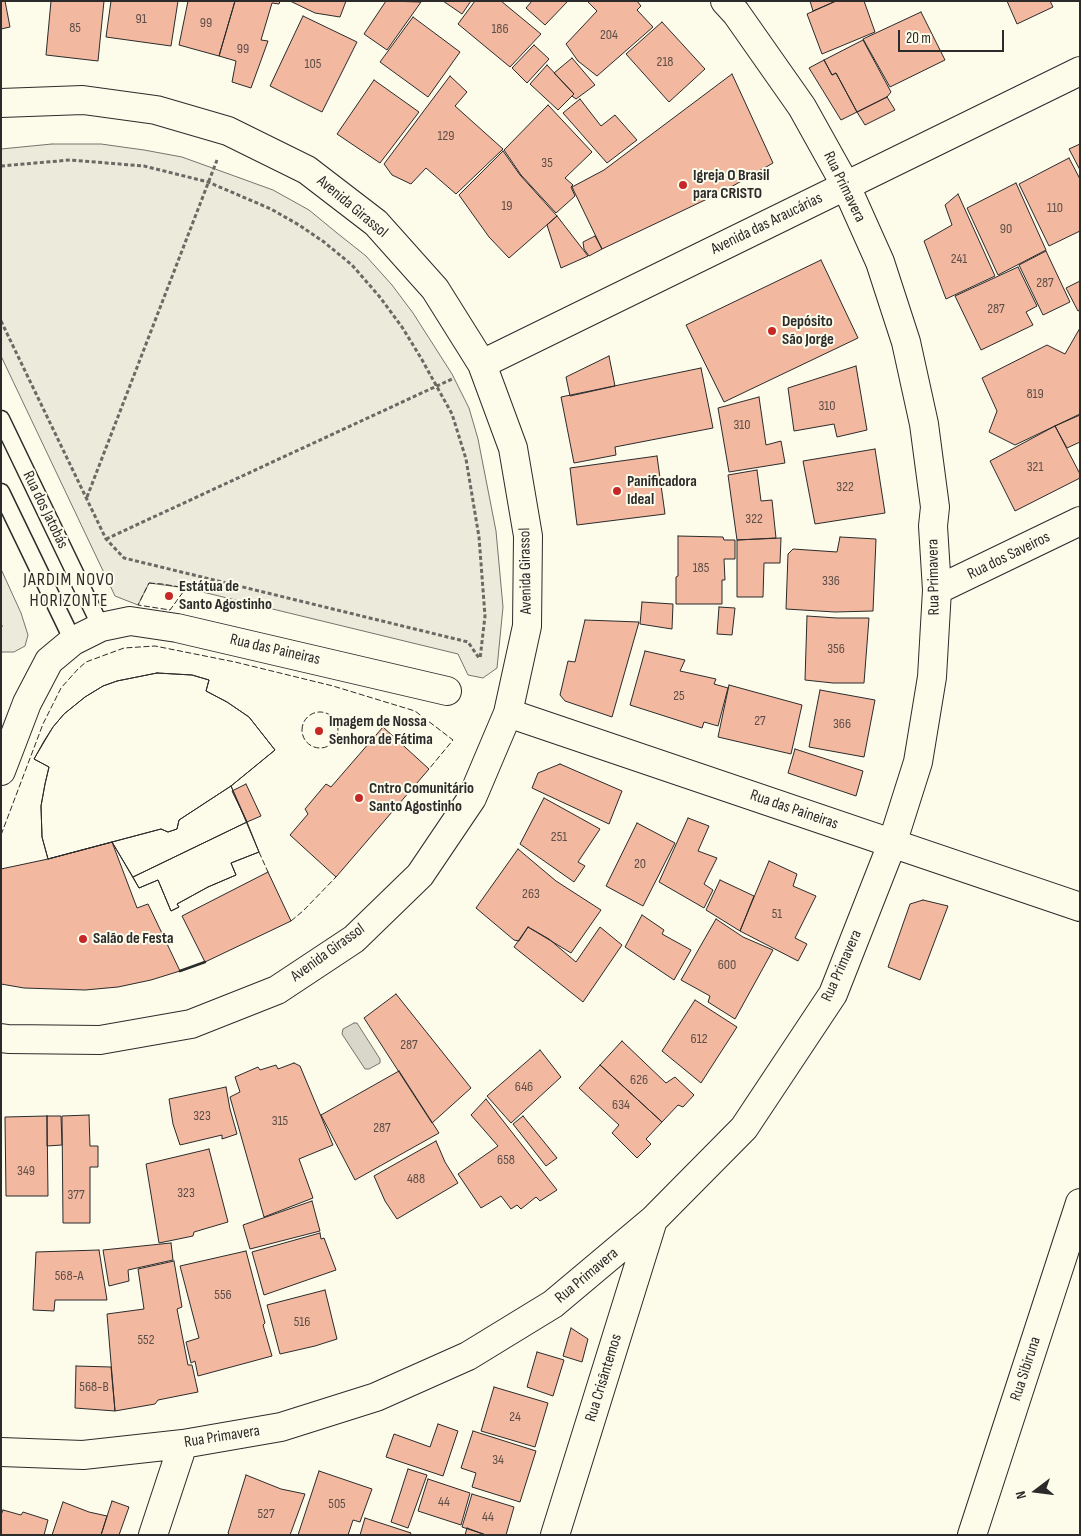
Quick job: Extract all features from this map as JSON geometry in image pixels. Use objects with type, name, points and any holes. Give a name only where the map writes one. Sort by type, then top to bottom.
[{"type":"street","name":"Rua Primavera","points":[[1,1452],[83,1455],[183,1444],[281,1428],[376,1397],[468,1356],[553,1304],[653,1220],[744,1128],[833,994],[892,844],[918,762],[932,677],[937,590],[933,526],[935,507],[924,424],[906,342],[880,262],[846,186],[802,107],[736,13],[725,1]]},
{"type":"street","name":"Avenida das Araucárias","points":[[482,364],[1080,71]]},
{"type":"street","name":"Avenida Girassol","points":[[1,103],[83,100],[156,110],[228,131],[307,170],[376,224],[435,289],[482,364],[513,448],[528,536],[527,626],[508,713],[472,798],[420,875],[354,939],[277,990],[191,1024],[100,1040],[1,1038]]},
{"type":"street","name":"Rua dos Saveiros","points":[[937,590],[1080,521]]},
{"type":"street","name":"Rua das Paineiras","points":[[1,771],[27,703],[49,661],[73,641],[101,627],[130,622],[177,628],[447,691]]},
{"type":"street","name":"Rua das Paineiras","points":[[508,713],[1080,907]]},
{"type":"street","name":"Rua Sibiruna","points":[[972,1535],[1080,1203]]},
{"type":"street","name":"Rua Crisântemos","points":[[555,1535],[653,1220]]},
{"type":"street","points":[[153,1535],[183,1444]]},
{"type":"lane","name":"Rua dos Jatobás","points":[[1,419],[101,627]]},
{"type":"lane","name":"Rua dos Jatobás","points":[[1,492],[73,641]]},
{"type":"path","points":[[87,498],[228,131]]},
{"type":"path","points":[[1,166],[70,160],[144,166],[208,182],[272,209],[324,242],[352,265],[379,296],[402,327],[452,414],[466,459],[480,538],[485,616],[480,659],[468,642],[124,558],[106,539],[1,321]]},
{"type":"path","points":[[106,539],[482,364]]},
{"type":"shaded area","points":[[52,144],[101,144],[182,157],[273,190],[309,210],[366,256],[392,285],[413,313],[452,374],[469,408],[478,439],[496,531],[503,607],[497,668],[483,678],[468,675],[458,654],[186,588],[149,583],[138,605],[115,596],[1,356],[1,149]]},
{"type":"shaded area","points":[[1,569],[21,613],[28,635],[25,646],[14,652],[1,652]]},
{"type":"shaded area","points":[[357,1023],[380,1059],[380,1063],[369,1069],[365,1069],[342,1034],[343,1029]]},
{"type":"building","points":[[1,1],[5,1],[10,27],[1,29]]},
{"type":"building","points":[[51,1],[104,1],[98,61],[46,55]]},
{"type":"building","points":[[111,1],[178,1],[171,46],[106,37]]},
{"type":"building","points":[[188,1],[235,1],[219,56],[179,45]]},
{"type":"building","points":[[235,1],[280,1],[279,4],[272,3],[261,40],[268,41],[251,88],[232,82],[236,61],[219,56]]},
{"type":"building","points":[[290,1],[346,1],[340,17],[315,13]]},
{"type":"building","points":[[386,1],[421,2],[387,50],[364,34]]},
{"type":"building","points":[[443,1],[471,1],[462,14]]},
{"type":"building","points":[[475,1],[501,1],[541,34],[510,67],[458,24]]},
{"type":"building","points":[[532,1],[568,1],[545,25],[526,8]]},
{"type":"building","points":[[587,1],[637,1],[641,6],[637,10],[653,27],[597,76],[578,61],[566,44],[597,11]]},
{"type":"building","points":[[810,1],[836,1],[813,11]]},
{"type":"building","points":[[836,1],[864,1],[875,32],[822,54],[807,14]]},
{"type":"building","points":[[1007,1],[1050,1],[1053,7],[1017,24]]},
{"type":"building","points":[[921,12],[945,60],[890,87],[863,39]]},
{"type":"building","points":[[303,16],[357,42],[322,112],[270,86]]},
{"type":"building","points":[[413,17],[460,52],[428,97],[380,62]]},
{"type":"building","points":[[662,22],[705,69],[669,102],[626,54]]},
{"type":"building","points":[[863,40],[891,92],[887,97],[857,112],[836,73],[832,75],[824,60]]},
{"type":"building","points":[[534,45],[549,59],[527,83],[512,68]]},
{"type":"building","points":[[572,58],[595,85],[576,99],[572,96],[574,94],[554,73]]},
{"type":"building","points":[[824,60],[832,75],[836,73],[857,112],[841,120],[809,68]]},
{"type":"building","points":[[547,65],[574,94],[558,110],[530,84]]},
{"type":"building","points":[[732,74],[773,163],[724,191],[602,249],[572,187],[604,170]]},
{"type":"building","points":[[450,76],[467,92],[455,106],[503,149],[456,194],[426,168],[411,184],[392,175],[384,164]]},
{"type":"building","points":[[374,80],[419,112],[380,163],[337,134]]},
{"type":"building","points":[[887,97],[895,110],[865,125],[857,112]]},
{"type":"building","points":[[580,99],[601,126],[615,115],[637,140],[607,163],[563,113]]},
{"type":"building","points":[[548,105],[592,152],[565,178],[573,185],[571,187],[575,196],[556,213],[521,175],[504,150]]},
{"type":"building","points":[[1080,144],[1080,170],[1069,149]]},
{"type":"building","points":[[503,151],[520,175],[557,216],[509,258],[489,237],[459,195]]},
{"type":"building","points":[[1069,158],[1080,179],[1080,231],[1049,246],[1019,184]]},
{"type":"building","points":[[1016,183],[1046,250],[998,275],[967,208]]},
{"type":"building","points":[[958,194],[995,276],[946,299],[924,241],[952,225],[945,205]]},
{"type":"building","points":[[557,216],[588,256],[561,268],[547,225]]},
{"type":"building","points":[[595,236],[602,249],[589,256],[584,249],[583,242]]},
{"type":"building","points":[[1046,251],[1070,302],[1043,315],[1019,265]]},
{"type":"building","name":"Depósito São Jorge","points":[[821,260],[858,338],[724,402],[686,325]]},
{"type":"building","points":[[1018,267],[1037,306],[1026,312],[1033,325],[981,350],[955,296]]},
{"type":"building","points":[[1080,281],[1080,310],[1078,311],[1066,288]]},
{"type":"building","points":[[1080,328],[1080,414],[1015,445],[989,432],[997,411],[982,378],[1047,345],[1065,354]]},
{"type":"building","points":[[609,356],[615,386],[570,396],[566,377]]},
{"type":"building","points":[[856,366],[867,430],[837,437],[834,424],[794,431],[788,388]]},
{"type":"building","points":[[701,368],[713,428],[615,447],[616,455],[574,463],[561,397]]},
{"type":"building","points":[[759,397],[766,445],[781,441],[785,463],[729,472],[718,408]]},
{"type":"building","points":[[1080,415],[1080,442],[1067,448],[1055,426]]},
{"type":"building","points":[[1055,426],[1080,474],[1080,478],[1015,511],[990,461]]},
{"type":"building","points":[[875,449],[885,513],[815,524],[803,461]]},
{"type":"building","name":"Panificadora Ideal","points":[[657,456],[665,514],[577,525],[570,468]]},
{"type":"building","points":[[757,470],[761,501],[772,500],[776,538],[737,540],[728,475]]},
{"type":"building","points":[[678,536],[723,537],[724,540],[735,540],[735,559],[724,559],[725,580],[722,580],[722,604],[676,604]]},
{"type":"building","points":[[840,537],[876,539],[873,611],[835,612],[786,609],[788,554],[793,549],[837,552]]},
{"type":"building","points":[[781,538],[780,563],[764,563],[763,597],[737,597],[737,540]]},
{"type":"building","points":[[642,602],[673,604],[672,629],[640,624]]},
{"type":"building","points":[[719,607],[735,608],[732,635],[717,634]]},
{"type":"building","points":[[807,616],[869,618],[864,683],[833,683],[805,680]]},
{"type":"building","points":[[585,620],[639,622],[612,717],[565,701],[560,695],[568,661],[575,662]]},
{"type":"building","points":[[645,651],[685,660],[680,671],[716,679],[714,684],[728,688],[718,726],[704,722],[702,728],[630,705]]},
{"type":"building","points":[[157,673],[192,675],[209,680],[206,691],[249,717],[275,750],[231,786],[259,852],[231,863],[236,875],[208,887],[177,904],[179,907],[171,911],[158,880],[139,888],[112,842],[48,859],[42,837],[41,806],[49,767],[34,759],[53,727],[64,714],[85,697],[103,686],[117,681]]},
{"type":"building","points":[[157,673],[192,675],[209,680],[206,691],[249,717],[275,750],[231,786],[179,820],[177,829],[168,832],[161,829],[48,859],[42,837],[41,806],[49,767],[34,759],[44,741],[64,714],[85,697],[103,686],[117,681]]},
{"type":"building","points":[[729,685],[802,705],[791,754],[718,737]]},
{"type":"building","points":[[820,690],[875,700],[864,757],[809,747]]},
{"type":"building","name":"Cntro Comunitário Santo Agostinho","points":[[383,727],[429,769],[336,877],[290,835],[308,814],[305,809],[326,784],[331,787]]},
{"type":"building","points":[[795,749],[863,771],[856,796],[788,773]]},
{"type":"building","points":[[560,764],[622,791],[609,824],[532,788],[538,773]]},
{"type":"building","points":[[246,784],[261,816],[247,822],[232,791]]},
{"type":"building","points":[[231,786],[247,822],[133,877],[112,842],[161,829],[168,832],[177,829],[179,820]]},
{"type":"building","points":[[544,798],[600,829],[578,862],[585,866],[574,882],[520,844]]},
{"type":"building","points":[[688,818],[709,826],[698,851],[717,858],[704,884],[713,890],[704,908],[659,882]]},
{"type":"building","points":[[247,822],[259,852],[231,863],[236,875],[208,887],[177,904],[179,907],[171,911],[158,880],[139,888],[133,877]]},
{"type":"building","points":[[637,823],[675,843],[643,906],[606,886]]},
{"type":"building","name":"Salão de Festa","points":[[112,842],[137,908],[148,904],[180,971],[118,987],[85,990],[24,988],[1,984],[1,869]]},
{"type":"building","points":[[518,849],[556,881],[601,910],[571,953],[528,927],[519,941],[514,940],[476,908]]},
{"type":"building","points":[[769,861],[797,874],[793,886],[816,896],[795,938],[807,944],[798,961],[740,931]]},
{"type":"building","points":[[268,872],[291,921],[205,962],[182,916]]},
{"type":"building","points":[[720,880],[754,896],[740,931],[706,910]]},
{"type":"building","points":[[923,900],[948,906],[920,980],[888,967],[910,904]]},
{"type":"building","points":[[642,915],[664,930],[662,934],[691,950],[674,980],[625,947]]},
{"type":"building","points":[[716,919],[743,937],[773,950],[735,1019],[708,1002],[710,996],[681,980]]},
{"type":"building","points":[[528,927],[549,939],[576,962],[600,927],[622,945],[583,1002],[514,947]]},
{"type":"building","points":[[396,994],[471,1088],[432,1123],[364,1018]]},
{"type":"building","points":[[695,1000],[737,1027],[701,1083],[662,1051]]},
{"type":"building","points":[[622,1041],[666,1083],[675,1077],[694,1095],[683,1107],[678,1105],[662,1122],[600,1065]]},
{"type":"building","points":[[540,1050],[561,1077],[511,1123],[487,1096]]},
{"type":"building","points":[[294,1063],[300,1066],[333,1145],[299,1159],[313,1198],[264,1217],[230,1097],[240,1092],[235,1077],[258,1067],[260,1070],[276,1065],[278,1069]]},
{"type":"building","points":[[600,1065],[662,1122],[646,1139],[651,1144],[637,1158],[612,1133],[619,1125],[579,1088]]},
{"type":"building","points":[[399,1071],[439,1133],[355,1180],[321,1115]]},
{"type":"building","points":[[226,1087],[237,1134],[222,1139],[222,1135],[180,1145],[173,1124],[169,1099]]},
{"type":"building","points":[[486,1099],[557,1190],[540,1201],[536,1197],[521,1209],[517,1205],[511,1209],[501,1196],[481,1208],[458,1174],[498,1146],[471,1115]]},
{"type":"building","points":[[89,1115],[90,1146],[98,1146],[98,1167],[90,1167],[90,1223],[63,1223],[62,1116]]},
{"type":"building","points":[[47,1116],[48,1196],[6,1196],[5,1117]]},
{"type":"building","points":[[47,1116],[61,1116],[62,1145],[47,1146]]},
{"type":"building","points":[[523,1116],[557,1158],[546,1166],[513,1124]]},
{"type":"building","points":[[436,1141],[445,1162],[458,1183],[397,1219],[385,1201],[374,1176]]},
{"type":"building","points":[[209,1149],[228,1222],[194,1232],[193,1236],[159,1243],[146,1164]]},
{"type":"building","points":[[312,1201],[320,1231],[250,1249],[243,1225]]},
{"type":"building","points":[[320,1233],[321,1239],[324,1238],[336,1270],[264,1295],[252,1252]]},
{"type":"building","points":[[171,1243],[173,1260],[128,1270],[129,1281],[109,1286],[103,1250]]},
{"type":"building","points":[[99,1250],[107,1300],[55,1300],[54,1311],[33,1310],[36,1252]]},
{"type":"building","points":[[246,1251],[272,1356],[198,1376],[195,1361],[191,1363],[186,1342],[199,1338],[180,1266]]},
{"type":"building","points":[[174,1261],[182,1307],[177,1309],[188,1365],[192,1365],[198,1392],[158,1400],[155,1404],[115,1411],[107,1314],[144,1309],[138,1269]]},
{"type":"building","points":[[325,1290],[337,1339],[280,1354],[267,1305]]},
{"type":"building","points":[[571,1328],[588,1339],[582,1362],[563,1356]]},
{"type":"building","points":[[537,1352],[564,1360],[553,1396],[527,1387]]},
{"type":"building","points":[[76,1366],[111,1367],[115,1411],[75,1408]]},
{"type":"building","points":[[494,1387],[548,1403],[535,1447],[481,1431]]},
{"type":"building","points":[[438,1424],[458,1431],[443,1476],[386,1457],[394,1434],[430,1447]]},
{"type":"building","points":[[473,1431],[536,1451],[520,1502],[472,1487],[476,1473],[461,1468]]},
{"type":"building","points":[[408,1469],[427,1475],[408,1528],[391,1522]]},
{"type":"building","points":[[319,1471],[372,1489],[360,1522],[353,1520],[348,1535],[298,1535]]},
{"type":"building","points":[[246,1475],[281,1489],[305,1494],[290,1535],[230,1535],[228,1533]]},
{"type":"building","points":[[428,1479],[470,1493],[461,1525],[418,1511]]},
{"type":"building","points":[[472,1494],[514,1507],[506,1535],[486,1535],[462,1527]]},
{"type":"building","points":[[112,1501],[129,1507],[119,1535],[101,1535]]},
{"type":"building","points":[[63,1502],[89,1512],[107,1516],[101,1535],[52,1535]]},
{"type":"building","points":[[3,1510],[21,1515],[23,1512],[48,1520],[44,1535],[1,1535],[1,1515]]},
{"type":"building","points":[[365,1518],[411,1533],[410,1535],[360,1535]]},
{"type":"building","points":[[467,1528],[486,1535],[465,1535]]},
{"type":"fence","points":[[149,583],[162,584],[186,588],[170,610],[138,605],[149,583]]},
{"type":"fence","points":[[1,835],[43,724],[61,688],[86,662],[124,648],[155,646],[235,662],[333,686],[415,711],[453,740],[429,769]]},
{"type":"fence","points":[[320,712],[333,717],[338,730],[333,743],[320,748],[307,743],[302,730],[307,717],[320,712]]},
{"type":"fence","points":[[259,852],[268,872]]},
{"type":"fence","points":[[291,921],[336,877]]},
{"type":"wall","points":[[180,971],[205,962]]},
{"type":"place","name":"Igreja O Brasil para CRISTO","points":[[683,185]]},
{"type":"place","name":"Depósito São Jorge","points":[[772,331]]},
{"type":"place","name":"Panificadora Ideal","points":[[617,491]]},
{"type":"place","name":"Estátua de Santo Agostinho","points":[[169,596]]},
{"type":"place","name":"Imagem de Nossa Senhora de Fátima","points":[[319,731]]},
{"type":"place","name":"Cntro Comunitário Santo Agostinho","points":[[359,798]]},
{"type":"place","name":"Salão de Festa","points":[[83,939]]},
{"type":"district","name":"JARDIM NOVO HORIZONTE","points":[[69,590]]}]
